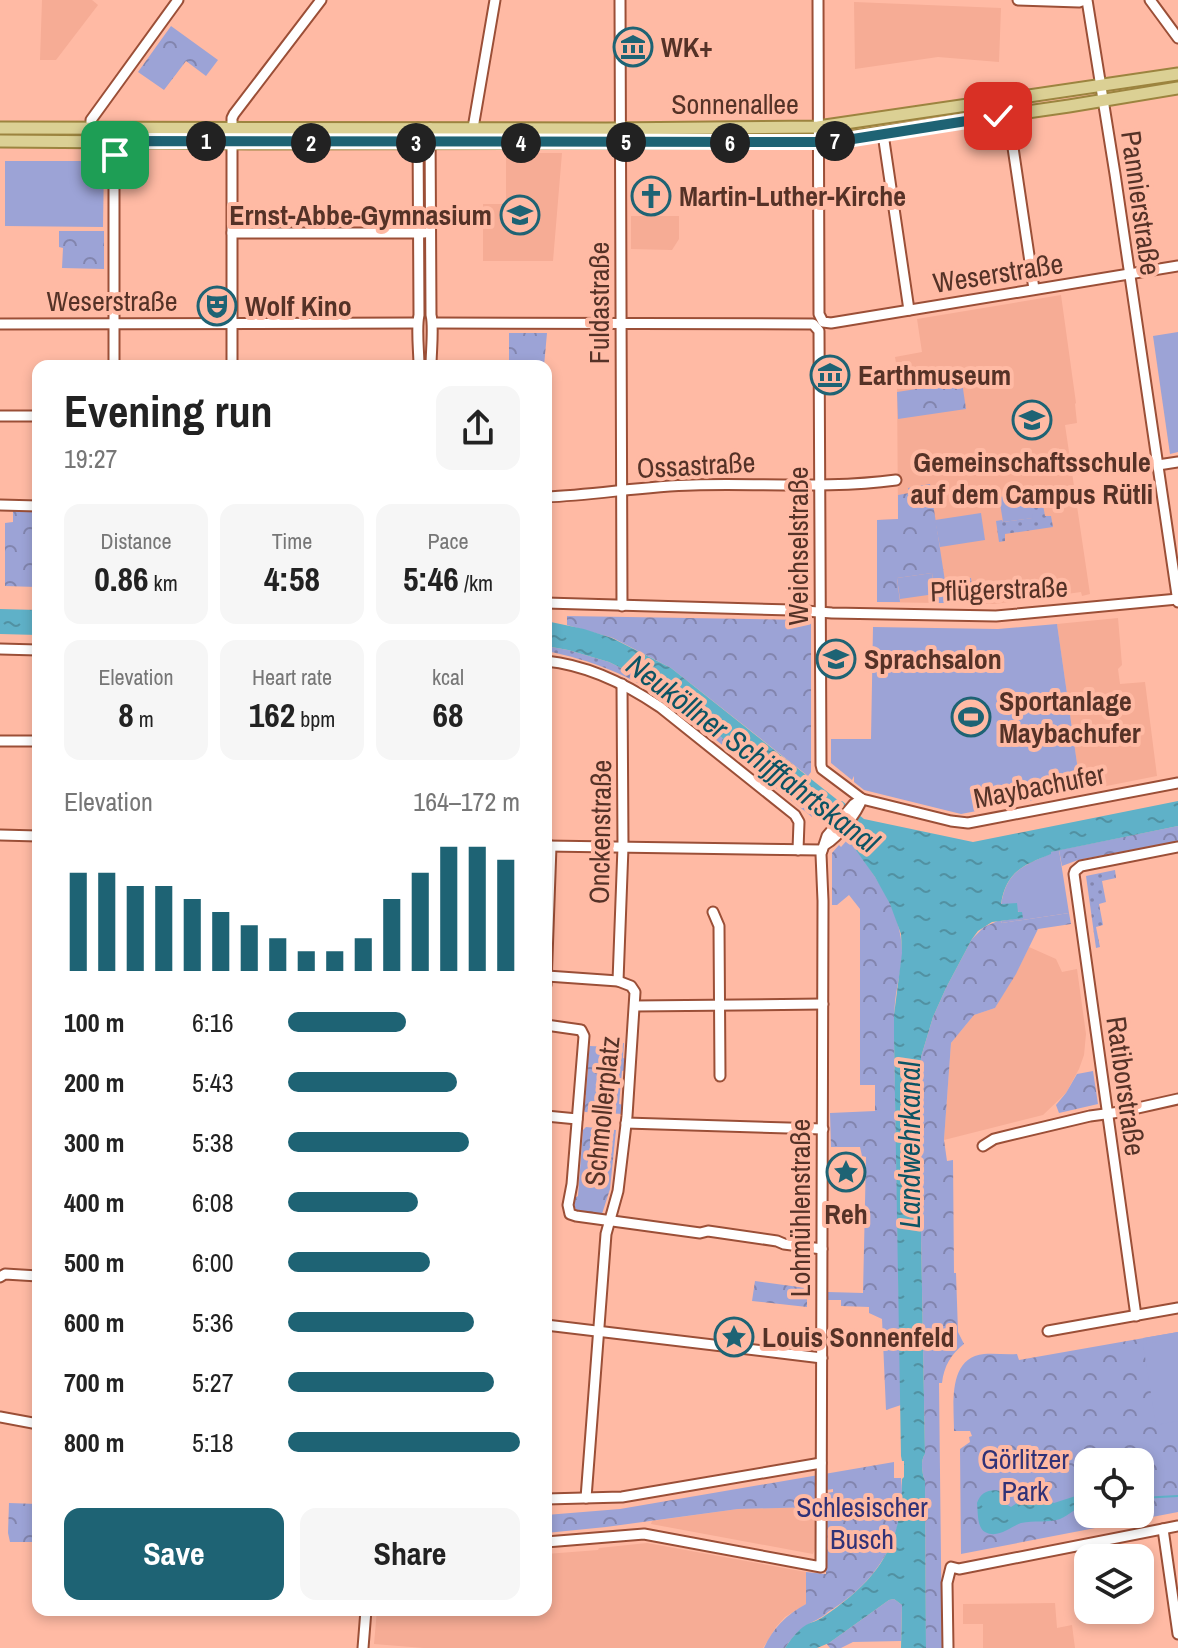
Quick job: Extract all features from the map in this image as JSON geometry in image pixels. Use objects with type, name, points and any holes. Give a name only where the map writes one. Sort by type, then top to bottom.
[{"type":"main road","name":"Sonnenallee","points":[[0,141],[231,128],[818,127],[1178,74]]},
{"type":"main road","name":"Sonnenallee","points":[[0,128],[91,128],[114,135],[231,142],[819,142],[1178,88]]},
{"type":"main road","points":[[1073,90],[1076,105]]},
{"type":"street","points":[[91,128],[91,120],[178,0]]},
{"type":"street","points":[[232,360],[231,128],[234,114],[321,0]]},
{"type":"street","points":[[473,128],[495,0]]},
{"type":"street","name":"Fuldastraße","points":[[620,0],[622,606]]},
{"type":"street","points":[[818,0],[819,142]]},
{"type":"street","points":[[1018,0],[1086,0]]},
{"type":"street","name":"Pannierstraße","points":[[1086,0],[1104,100],[1178,600]]},
{"type":"street","points":[[1150,0],[1178,38]]},
{"type":"street","points":[[1008,114],[1034,289]]},
{"type":"street","points":[[424,128],[433,323],[431,360]]},
{"type":"street","points":[[883,134],[909,310]]},
{"type":"street","points":[[114,135],[114,360]]},
{"type":"street","name":"Weserstraße","points":[[819,142],[819,314],[825,324],[1178,266]]},
{"type":"street","points":[[419,360],[418,233],[424,143]]},
{"type":"street","points":[[232,233],[430,233]]},
{"type":"street","name":"Weserstraße","points":[[0,324],[417,323]]},
{"type":"street","points":[[433,323],[621,323]]},
{"type":"street","name":"Weichselstraße","points":[[621,323],[813,324],[819,331],[823,770]]},
{"type":"street","points":[[0,416],[32,416]]},
{"type":"street","points":[[1158,465],[1178,462]]},
{"type":"street","name":"Ossastraße","points":[[552,497],[694,485],[854,484],[896,480]]},
{"type":"street","points":[[0,505],[32,506]]},
{"type":"street","name":"Pflügerstraße","points":[[552,603],[996,616],[1178,600]]},
{"type":"street","points":[[0,649],[32,650]]},
{"type":"street","points":[[552,662],[622,684],[660,707],[795,815],[799,822],[798,850]]},
{"type":"street","name":"Onckenstraße","points":[[618,981],[623,847],[622,684]]},
{"type":"street","points":[[0,741],[32,741]]},
{"type":"street","name":"Maybachufer","points":[[823,770],[862,799],[956,822],[973,823],[1178,783]]},
{"type":"street","points":[[552,846],[798,850],[824,847],[827,836],[836,830],[853,810],[854,804],[862,799]]},
{"type":"street","points":[[0,835],[32,836]]},
{"type":"street","name":"Lohmühlenstraße","points":[[552,1542],[644,1534],[821,1567],[824,847]]},
{"type":"street","name":"Ratiborstraße","points":[[1136,1316],[1074,878],[1075,871],[1081,866],[1178,847]]},
{"type":"street","points":[[713,912],[719,926],[720,1076]]},
{"type":"street","points":[[552,976],[618,981]]},
{"type":"street","name":"Schmollerplatz","points":[[552,1027],[583,1032],[568,1210],[576,1216],[608,1220],[618,1191],[635,1006],[634,989],[618,981]]},
{"type":"street","points":[[635,1006],[823,1004]]},
{"type":"street","points":[[983,1146],[1004,1136],[1178,1099]]},
{"type":"street","points":[[552,1117],[577,1119]]},
{"type":"street","points":[[626,1123],[823,1129]]},
{"type":"street","points":[[586,1498],[608,1220],[700,1233],[708,1231],[822,1249]]},
{"type":"street","points":[[0,1277],[5,1274],[32,1276]]},
{"type":"street","points":[[1048,1331],[1178,1308]]},
{"type":"street","points":[[552,1326],[822,1358]]},
{"type":"street","points":[[0,1417],[32,1423]]},
{"type":"street","points":[[552,1499],[622,1497],[821,1463]]},
{"type":"street","points":[[948,1648],[947,1583],[951,1567],[959,1569],[1178,1526]]},
{"type":"street","points":[[1163,1529],[1178,1634]]},
{"type":"street","points":[[363,1648],[366,1616]]},
{"type":"shaded area","points":[[42,0],[92,0],[98,5],[56,60],[40,60]]},
{"type":"shaded area","points":[[854,2],[1001,8],[999,62],[938,57],[855,69]]},
{"type":"shaded area","name":"Ernst-Abbe-Gymnasium","points":[[506,153],[562,153],[553,261],[483,261],[483,204],[506,204]]},
{"type":"shaded area","points":[[631,216],[679,216],[679,239],[672,250],[631,249]]},
{"type":"shaded area","points":[[1061,295],[1077,423],[1065,425],[1090,594],[1082,596],[1081,592],[994,604],[877,602],[877,520],[898,519],[899,380],[895,357],[922,352],[917,319]]},
{"type":"shaded area","points":[[1118,618],[1122,665],[1118,669],[1120,684],[1145,682],[1157,776],[1081,791],[1057,624]]},
{"type":"shaded area","points":[[1029,947],[1056,959],[1062,972],[1077,969],[1086,1034],[1079,1069],[1066,1093],[1043,1115],[944,1140],[951,1043],[974,1015],[995,1008]]},
{"type":"shaded area","points":[[815,1507],[813,1554],[651,1524],[652,1521],[738,1509]]},
{"type":"shaded area","points":[[647,1543],[806,1572],[806,1604],[785,1617],[763,1648],[424,1648],[374,1644],[376,1616],[552,1616],[552,1554]]},
{"type":"shaded area","points":[[1055,1603],[1057,1628],[1072,1625],[1075,1648],[983,1648],[983,1624],[963,1624],[963,1604]]},
{"type":"green space","points":[[171,26],[218,60],[206,76],[186,61],[164,90],[138,72]]},
{"type":"green space","points":[[154,53],[178,71],[164,89],[140,72]]},
{"type":"green space","points":[[5,161],[104,161],[103,227],[5,226]]},
{"type":"green space","points":[[59,231],[104,231],[104,269],[62,268],[63,248],[59,247]]},
{"type":"green space","points":[[1178,332],[1178,452],[1170,454],[1153,336]]},
{"type":"green space","points":[[509,333],[547,333],[545,360],[509,360]]},
{"type":"green space","points":[[962,382],[966,409],[898,419],[897,392]]},
{"type":"green space","points":[[930,484],[945,581],[971,578],[974,603],[937,603],[932,573],[897,578],[900,602],[877,602],[877,520],[898,519],[898,495],[909,493],[908,488]]},
{"type":"green space","points":[[1029,493],[1033,518],[1003,522],[999,497]]},
{"type":"green space","points":[[1041,493],[1045,516],[1051,516],[1053,527],[1005,534],[1005,541],[999,542],[996,521],[1032,518],[1029,495]]},
{"type":"green space","points":[[13,508],[32,508],[32,587],[5,586],[5,523],[13,522]]},
{"type":"green space","points":[[981,513],[985,540],[940,547],[935,520]]},
{"type":"green space","points":[[932,573],[935,594],[900,599],[897,578]]},
{"type":"green space","points":[[567,616],[811,620],[811,772],[808,776],[671,668],[613,638],[567,625]]},
{"type":"green space","name":"Sportanlage Maybachufer","points":[[1057,624],[1081,791],[961,814],[864,790],[854,782],[854,776],[852,780],[831,763],[831,739],[871,739],[873,627],[998,629]]},
{"type":"green space","points":[[552,647],[609,662],[643,679],[675,700],[815,814],[812,817],[656,693],[611,670],[552,652]]},
{"type":"green space","points":[[1178,826],[1178,841],[1078,860],[1062,866],[1059,850]]},
{"type":"green space","points":[[848,839],[885,894],[898,924],[901,940],[894,1038],[901,1405],[886,1410],[882,1319],[869,1313],[869,1307],[841,1306],[841,1300],[828,1300],[828,1292],[863,1293],[866,1157],[862,1156],[860,1147],[831,1147],[830,1113],[875,1111],[875,1085],[860,1085],[860,909],[849,895],[837,905],[832,905],[832,853]]},
{"type":"green space","points":[[1059,850],[1069,913],[1002,923],[1023,917],[1019,912],[1001,905],[1011,878],[1024,867]]},
{"type":"green space","points":[[1115,870],[1116,878],[1102,881],[1106,902],[1099,904],[1103,925],[1096,927],[1100,947],[1096,948],[1086,876]]},
{"type":"green space","points":[[1069,913],[1071,924],[1038,929],[995,1008],[974,1015],[951,1043],[944,1140],[947,1161],[953,1160],[954,1273],[958,1332],[964,1344],[949,1361],[942,1383],[939,1383],[942,1648],[926,1648],[919,1124],[921,1057],[946,988],[972,939],[984,927],[1000,920],[1002,923]]},
{"type":"green space","points":[[612,1043],[624,1043],[623,1058],[626,1059],[619,1104],[624,1105],[623,1114],[585,1112],[582,1102],[585,1102],[586,1095],[581,1094],[581,1090],[586,1090],[588,1069],[585,1068],[590,1046],[612,1047]]},
{"type":"green space","points":[[1093,1071],[1098,1104],[1059,1113],[1056,1105],[1077,1074]]},
{"type":"green space","points":[[586,1127],[616,1130],[610,1189],[602,1214],[578,1211],[573,1206],[573,1199],[578,1196],[583,1130]]},
{"type":"green space","points":[[755,1281],[806,1288],[807,1307],[752,1301]]},
{"type":"green space","name":"Görlitzer Park","points":[[1178,1332],[1178,1512],[1154,1517],[1154,1448],[1074,1448],[1074,1528],[1095,1528],[961,1554],[960,1449],[970,1442],[969,1437],[972,1436],[970,1431],[954,1431],[954,1396],[958,1373],[972,1357],[1017,1354],[1019,1360]]},
{"type":"green space","points":[[1178,1332],[1178,1421],[1156,1425],[1143,1344],[1156,1342],[1156,1339],[1143,1341],[1143,1338]]},
{"type":"green space","name":"Schlesischer Busch","points":[[894,1462],[894,1478],[901,1478],[899,1519],[885,1556],[861,1587],[801,1629],[785,1648],[764,1648],[781,1623],[806,1604],[806,1572],[826,1574],[827,1493],[833,1492],[833,1489],[815,1492],[815,1507],[738,1509],[552,1532],[552,1515],[620,1509]]},
{"type":"green space","points":[[9,1503],[32,1504],[32,1542],[10,1542]]},
{"type":"green space","points":[[894,1599],[902,1605],[901,1641],[853,1642],[841,1648],[830,1648],[826,1643],[889,1600]]},
{"type":"water","points":[[0,609],[32,610],[32,635],[0,634]]},
{"type":"water","points":[[552,622],[612,638],[671,668],[864,819],[973,842],[1178,801],[1178,826],[1051,852],[1017,871],[1007,884],[1001,904],[1017,903],[1018,912],[1022,912],[1023,918],[992,922],[972,939],[933,1017],[921,1057],[919,1124],[926,1648],[901,1648],[902,1605],[894,1599],[829,1643],[817,1648],[785,1648],[803,1627],[842,1604],[872,1575],[883,1560],[898,1524],[904,1461],[901,1456],[894,1015],[902,953],[901,934],[890,904],[875,877],[848,839],[675,700],[609,662],[552,647]]},
{"type":"water","points":[[995,1490],[1003,1492],[1006,1504],[1011,1507],[1033,1492],[1046,1491],[1054,1503],[1074,1497],[1074,1511],[1055,1520],[1021,1523],[995,1534],[982,1530],[977,1503],[984,1493]]},
{"type":"waterway","points":[[1154,1497],[1178,1496]]},
{"type":"place","name":"WK+","points":[[633,47]]},
{"type":"place","name":"Martin-Luther-Kirche","points":[[651,196]]},
{"type":"place","name":"Ernst-Abbe-Gymnasium","points":[[520,215]]},
{"type":"place","name":"Wolf Kino","points":[[217,306]]},
{"type":"place","name":"Earthmuseum","points":[[830,375]]},
{"type":"place","name":"Gemeinschaftsschule auf dem Campus Rütli","points":[[1032,420]]},
{"type":"place","name":"Sprachsalon","points":[[836,659]]},
{"type":"place","name":"Sportanlage Maybachufer","points":[[971,717]]},
{"type":"place","name":"Reh","points":[[846,1172]]},
{"type":"place","name":"Louis Sonnenfeld","points":[[734,1337]]},
{"type":"route","points":[[115,155],[115,141],[834,142],[998,116]]},
{"type":"water label","name":"Neuköllner Schifffahrtskanal","points":[[753,753]]},
{"type":"water label","name":"Landwehrkanal","points":[[909,1145]]}]
